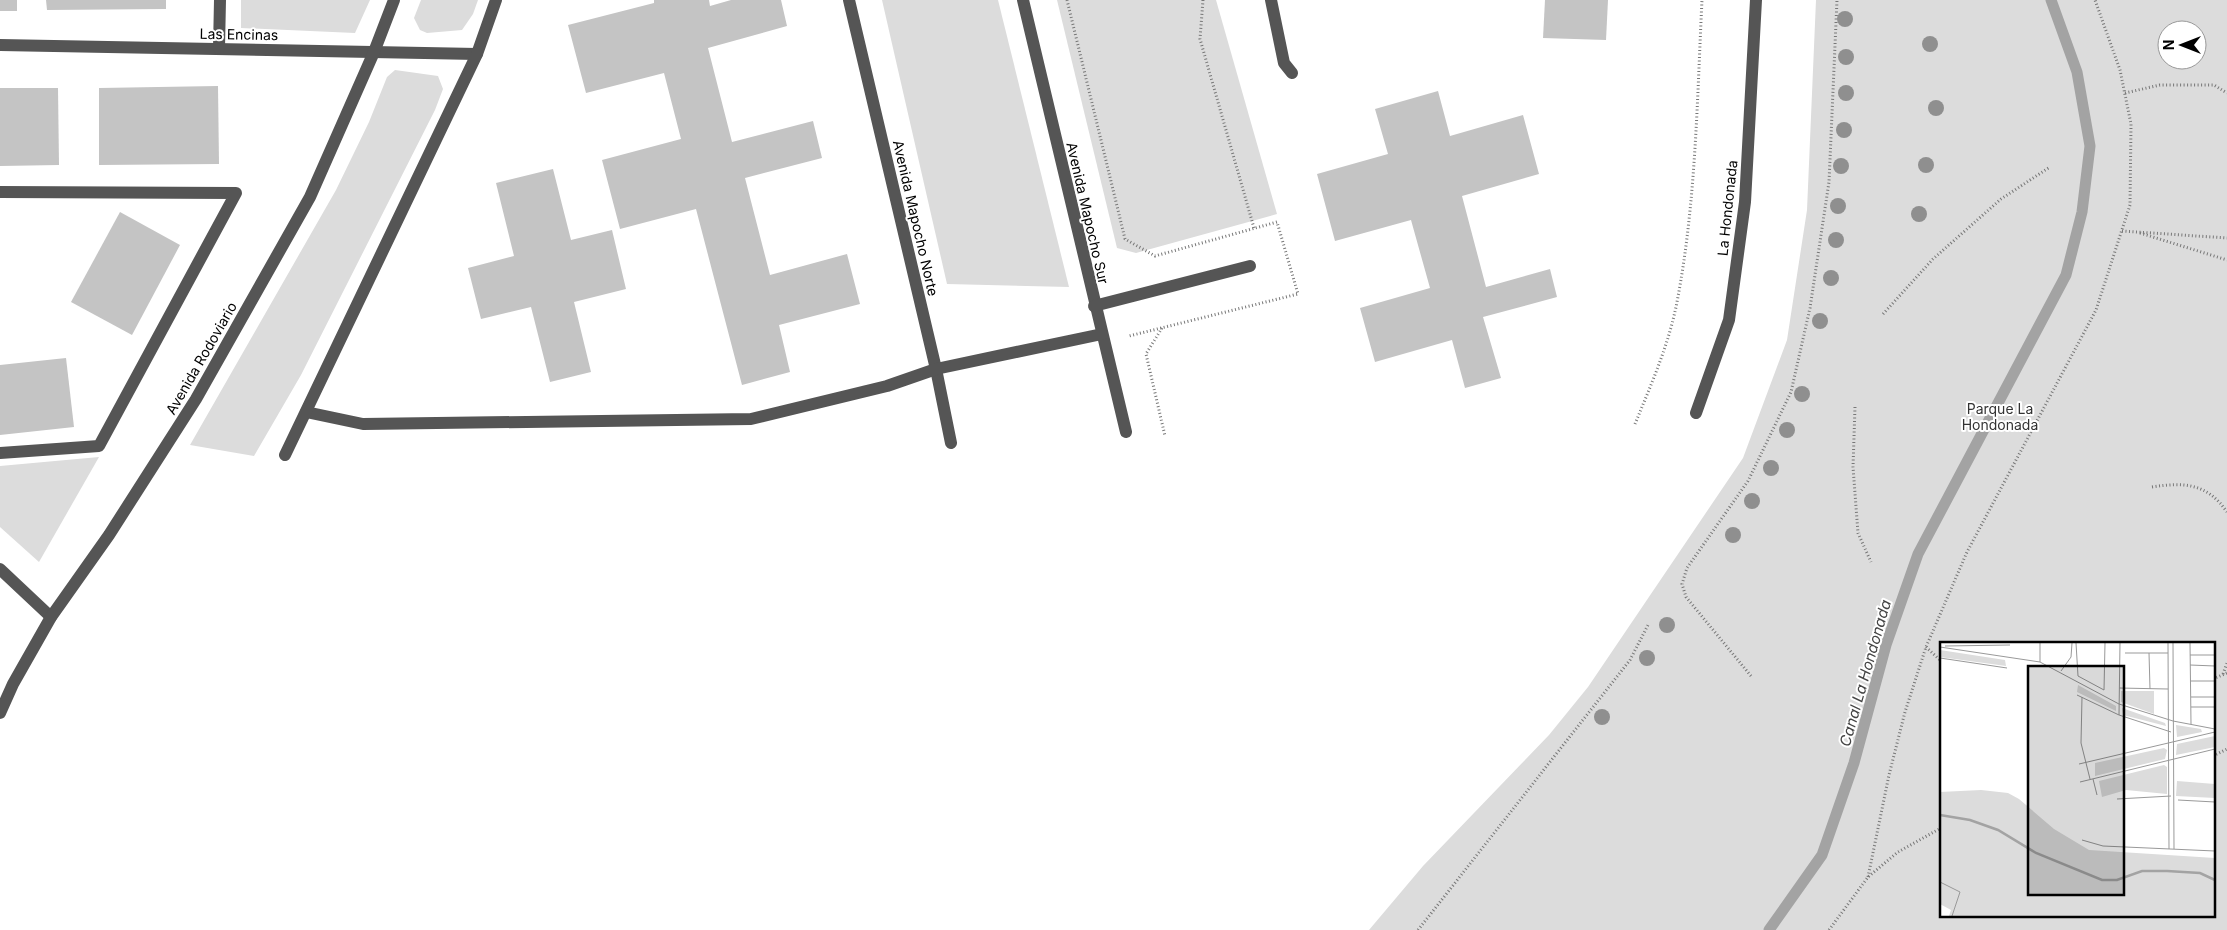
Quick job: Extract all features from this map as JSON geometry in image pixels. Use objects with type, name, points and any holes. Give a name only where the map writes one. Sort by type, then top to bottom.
[{"type":"street","points":[[219,48],[220,0]]},
{"type":"street","name":"Avenida Rodoviario","points":[[0,713],[13,684],[51,617],[109,536],[196,399],[310,197],[374,52],[394,0]]},
{"type":"street","points":[[285,454],[477,54],[496,0]]},
{"type":"street","name":"Avenida Mapocho Norte","points":[[849,0],[936,369],[951,443]]},
{"type":"street","name":"Avenida Mapocho Sur","points":[[1023,0],[1094,306],[1126,432]]},
{"type":"street","points":[[1271,0],[1284,63],[1292,73]]},
{"type":"street","name":"La Hondonada","points":[[1696,413],[1729,320],[1745,202],[1756,0]]},
{"type":"street","name":"Las Encinas","points":[[0,45],[477,54]]},
{"type":"street","points":[[0,192],[236,193],[99,446],[0,454]]},
{"type":"street","points":[[1094,306],[1250,266]]},
{"type":"street","points":[[306,412],[363,424],[751,419],[887,386],[936,369],[1103,338]]},
{"type":"street","points":[[0,569],[51,617]]},
{"type":"path","points":[[1067,0],[1124,239],[1155,256],[1277,222],[1298,294],[1162,328],[1103,338]]},
{"type":"path","points":[[1203,0],[1200,39],[1254,228]]},
{"type":"path","points":[[1635,424],[1662,357],[1677,304],[1692,187],[1702,0]]},
{"type":"path","points":[[1751,676],[1686,597],[1682,584],[1687,568],[1748,481],[1791,392],[1810,308],[1829,182],[1837,0]]},
{"type":"path","points":[[1868,877],[1889,775],[1905,712],[1926,647],[1967,552],[2096,310],[2130,205],[2132,124],[2120,70],[2095,0]]},
{"type":"path","points":[[2125,94],[2160,84],[2214,84],[2227,94]]},
{"type":"path","points":[[1883,314],[1933,259],[2001,199],[2050,167]]},
{"type":"path","points":[[2122,230],[2227,238]]},
{"type":"path","points":[[2134,232],[2227,260]]},
{"type":"path","points":[[1162,328],[1146,354],[1165,436]]},
{"type":"path","points":[[1855,407],[1853,468],[1858,532],[1871,562]]},
{"type":"path","points":[[2152,487],[2172,484],[2196,486],[2218,500],[2227,512]]},
{"type":"path","points":[[1418,930],[1630,660],[1648,625]]},
{"type":"path","points":[[1926,647],[1940,661]]},
{"type":"path","points":[[1933,654],[1940,656]]},
{"type":"path","points":[[2225,674],[2227,663]]},
{"type":"path","points":[[2214,756],[2227,749]]},
{"type":"path","points":[[1829,930],[1868,877],[1898,852],[1940,829]]},
{"type":"green space","points":[[241,0],[370,0],[355,33],[241,28]]},
{"type":"green space","points":[[421,0],[478,0],[473,14],[462,30],[427,33],[420,30],[414,18]]},
{"type":"green space","points":[[882,0],[998,0],[1069,287],[947,284]]},
{"type":"green space","points":[[1057,0],[1216,0],[1277,214],[1136,253],[1117,248]]},
{"type":"green space","name":"Parque La Hondonada","points":[[1816,0],[2227,0],[2227,930],[1369,930],[1423,866],[1549,735],[1588,687],[1743,458],[1787,340],[1807,210]]},
{"type":"green space","points":[[395,70],[438,76],[443,89],[435,110],[301,375],[254,456],[190,445],[336,190],[369,122],[387,77]]},
{"type":"green space","points":[[99,457],[39,562],[0,527],[0,466]]},
{"type":"building","points":[[0,0],[17,0],[17,11],[0,11]]},
{"type":"building","points":[[46,0],[166,0],[166,9],[47,10]]},
{"type":"building","points":[[654,0],[709,0],[710,6],[731,0],[781,0],[787,26],[708,48],[732,142],[813,121],[822,158],[745,178],[770,275],[847,254],[860,304],[779,325],[790,372],[742,385],[696,209],[620,229],[602,160],[681,139],[664,73],[586,93],[568,25],[654,3]]},
{"type":"building","points":[[1545,0],[1608,0],[1606,40],[1543,38]]},
{"type":"building","points":[[218,86],[219,164],[99,165],[99,88]]},
{"type":"building","points":[[0,88],[58,88],[59,165],[0,166]]},
{"type":"building","points":[[1438,91],[1450,136],[1523,115],[1539,174],[1462,196],[1486,287],[1550,269],[1557,297],[1483,317],[1501,378],[1465,388],[1452,340],[1375,362],[1360,308],[1430,288],[1411,220],[1335,241],[1317,174],[1388,154],[1375,109]]},
{"type":"building","points":[[553,169],[571,240],[612,230],[626,289],[574,302],[591,372],[550,382],[531,307],[481,319],[468,268],[514,256],[496,183]]},
{"type":"building","points":[[120,212],[180,245],[132,335],[71,302]]},
{"type":"building","points":[[66,358],[74,427],[0,435],[0,365]]},
{"type":"waterway","name":"Canal La Hondonada","points":[[1769,930],[1822,855],[1854,763],[1886,645],[1918,554],[2066,275],[2082,212],[2090,146],[2077,72],[2051,0]]}]
